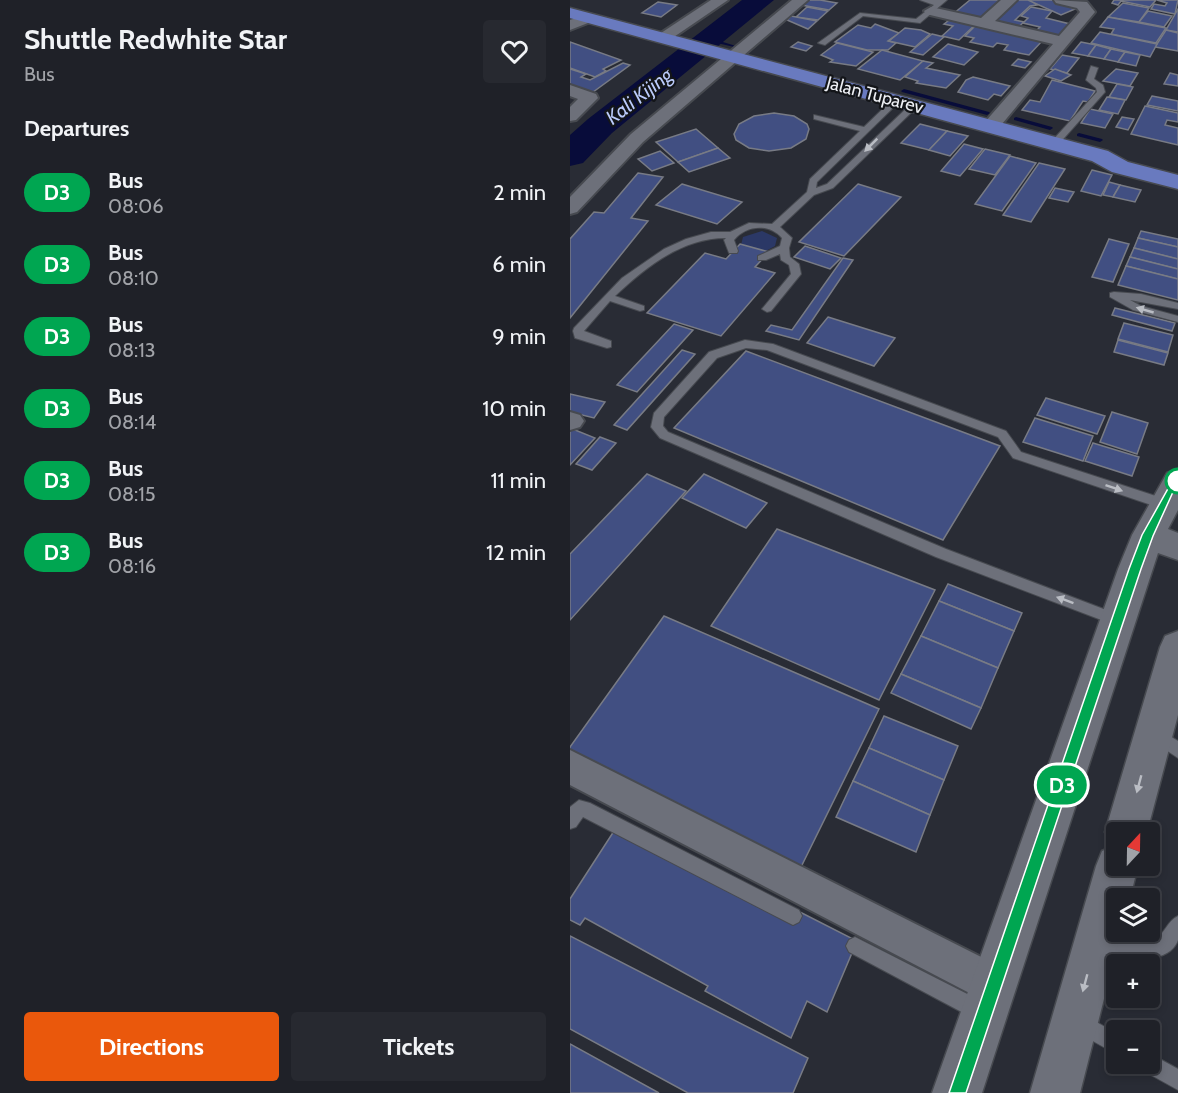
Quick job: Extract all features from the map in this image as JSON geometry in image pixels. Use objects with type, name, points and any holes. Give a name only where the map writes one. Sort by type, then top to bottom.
[{"type":"main road","name":"Jalan Tuparev","points":[[570,13],[1100,156],[1120,167],[1178,182]]},
{"type":"main road","points":[[1100,156],[1178,169]]},
{"type":"main road","points":[[957,1093],[1118,620],[1167,517]]},
{"type":"main road","points":[[1130,822],[1165,741],[1178,647]]},
{"type":"main road","points":[[1055,1093],[1114,876]]},
{"type":"street","points":[[666,39],[721,0]]},
{"type":"street","points":[[570,208],[637,138],[729,56],[801,0]]},
{"type":"street","points":[[984,23],[1010,0]]},
{"type":"street","points":[[991,126],[1088,12],[1082,5],[1061,0]]},
{"type":"street","points":[[934,4],[984,23],[1061,41]]},
{"type":"street","points":[[570,25],[588,18]]},
{"type":"street","points":[[570,90],[590,99],[570,116]]},
{"type":"street","points":[[570,767],[988,998]]},
{"type":"lane","points":[[822,43],[862,14],[911,22],[921,19],[934,4]]},
{"type":"lane","points":[[1054,144],[1101,92],[1100,87],[1090,80],[1094,68]]},
{"type":"lane","points":[[811,193],[813,181],[865,130],[905,103]]},
{"type":"lane","points":[[774,227],[811,193],[830,186],[905,103]]},
{"type":"lane","points":[[817,117],[865,130]]},
{"type":"lane","points":[[607,344],[579,335],[578,331],[646,264],[668,249],[695,238],[721,234],[732,235],[751,226],[774,227],[787,238],[784,248],[785,258],[794,264],[796,274],[767,309]]},
{"type":"lane","points":[[732,235],[729,246],[733,251]]},
{"type":"lane","points":[[762,258],[784,248]]},
{"type":"lane","points":[[1178,306],[1141,297],[1114,295],[1137,308],[1178,319]]},
{"type":"lane","points":[[609,298],[640,308]]},
{"type":"lane","points":[[1118,620],[1011,580],[664,435],[657,427],[658,416],[713,355],[745,344],[769,347],[1002,434],[1017,456],[1062,471],[1167,517]]},
{"type":"lane","points":[[570,821],[579,808],[584,809],[793,916]]},
{"type":"lane","points":[[1095,945],[1148,950],[1162,946],[1178,925]]},
{"type":"lane","points":[[855,946],[988,998]]},
{"type":"lane","points":[[1075,1020],[1106,1038]]},
{"type":"lane","points":[[1160,1069],[1178,1080]]},
{"type":"shaded area","points":[[750,0],[767,0],[714,46],[706,49],[690,45]]},
{"type":"shaded area","points":[[762,231],[777,238],[775,246],[764,252],[741,245],[743,237]]},
{"type":"building","points":[[807,0],[837,3],[829,10],[801,5]]},
{"type":"building","points":[[970,0],[1005,0],[982,21],[953,14]]},
{"type":"building","points":[[1013,0],[1030,0],[1037,5],[1030,6],[1015,20],[1024,22],[1017,28],[992,22]]},
{"type":"building","points":[[1028,0],[1053,0],[1075,9],[1061,15]]},
{"type":"building","points":[[1114,0],[1156,0],[1150,7],[1121,1],[1118,5],[1112,3]]},
{"type":"building","points":[[1157,0],[1178,0],[1175,14],[1151,9],[1154,4],[1165,6],[1167,3]]},
{"type":"building","points":[[658,2],[677,5],[661,17],[642,13]]},
{"type":"building","points":[[1123,3],[1149,8],[1139,22],[1108,17]]},
{"type":"building","points":[[807,7],[828,11],[818,20],[796,17]]},
{"type":"building","points":[[1031,7],[1052,11],[1046,18],[1070,24],[1058,37],[1035,32],[1040,27],[1023,23],[1028,18],[1021,16]]},
{"type":"building","points":[[1178,9],[1178,32],[1166,30]]},
{"type":"building","points":[[1148,11],[1172,16],[1164,27],[1139,22]]},
{"type":"building","points":[[791,16],[817,21],[808,29],[787,20]]},
{"type":"building","points":[[1108,17],[1166,28],[1156,43],[1111,34],[1114,29],[1100,27]]},
{"type":"building","points":[[952,18],[977,23],[959,40],[942,36],[953,26],[944,24]]},
{"type":"building","points":[[875,24],[899,33],[888,41],[896,43],[888,50],[867,50],[835,42],[858,25],[871,28]]},
{"type":"building","points":[[977,24],[1044,39],[1029,55],[1004,50],[1008,45],[997,43],[993,47],[970,42],[974,38],[965,36]]},
{"type":"building","points":[[905,28],[930,34],[915,47],[889,41]]},
{"type":"building","points":[[1166,30],[1178,33],[1178,51],[1155,47]]},
{"type":"building","points":[[1100,32],[1157,44],[1150,57],[1091,43]]},
{"type":"building","points":[[932,34],[944,37],[923,55],[910,52]]},
{"type":"building","points":[[570,42],[621,60],[603,69],[606,71],[595,77],[570,68]]},
{"type":"building","points":[[798,42],[812,46],[806,51],[791,47]]},
{"type":"building","points":[[1081,42],[1096,45],[1088,56],[1072,53]]},
{"type":"building","points":[[837,43],[873,52],[856,66],[830,62],[833,60],[821,55]]},
{"type":"building","points":[[948,44],[978,52],[964,65],[933,57]]},
{"type":"building","points":[[1096,45],[1111,49],[1104,59],[1088,56]]},
{"type":"building","points":[[1111,49],[1125,52],[1118,62],[1104,59]]},
{"type":"building","points":[[882,50],[923,61],[900,80],[858,69]]},
{"type":"building","points":[[1125,52],[1140,55],[1136,66],[1118,62]]},
{"type":"building","points":[[1062,55],[1079,58],[1067,73],[1050,69]]},
{"type":"building","points":[[1018,59],[1031,62],[1025,68],[1012,65]]},
{"type":"building","points":[[923,61],[933,63],[926,68],[960,75],[946,88],[916,83],[918,81],[905,77]]},
{"type":"building","points":[[623,63],[630,65],[589,95],[570,89],[570,69],[586,74],[581,77],[590,80]]},
{"type":"building","points":[[1055,69],[1071,75],[1061,81],[1045,76]]},
{"type":"building","points":[[1116,69],[1138,73],[1130,86],[1103,81]]},
{"type":"building","points":[[1170,73],[1178,75],[1178,86],[1164,84]]},
{"type":"building","points":[[973,77],[1010,86],[1001,96],[994,94],[988,100],[958,92],[966,80]]},
{"type":"building","points":[[1052,80],[1095,91],[1088,102],[1083,101],[1070,121],[1022,110],[1030,100],[1040,102]]},
{"type":"building","points":[[1117,84],[1133,87],[1126,100],[1109,97]]},
{"type":"building","points":[[1152,96],[1178,101],[1178,111],[1147,105]]},
{"type":"building","points":[[1107,97],[1125,100],[1118,114],[1099,110]]},
{"type":"building","points":[[1145,106],[1178,113],[1178,122],[1167,120],[1165,125],[1178,128],[1178,145],[1131,134]]},
{"type":"building","points":[[1090,109],[1113,114],[1105,128],[1081,123]]},
{"type":"building","points":[[774,113],[794,116],[807,124],[809,129],[806,139],[791,148],[769,151],[749,148],[736,140],[734,134],[739,124],[754,116]]},
{"type":"building","points":[[1122,117],[1134,119],[1128,130],[1116,127]]},
{"type":"building","points":[[920,124],[947,131],[929,150],[901,143]]},
{"type":"building","points":[[696,129],[718,148],[678,162],[656,142]]},
{"type":"building","points":[[947,131],[968,136],[950,156],[929,150]]},
{"type":"building","points":[[964,144],[983,149],[960,176],[941,171]]},
{"type":"building","points":[[718,148],[730,158],[689,172],[678,162]]},
{"type":"building","points":[[985,149],[1010,155],[995,175],[969,169]]},
{"type":"building","points":[[660,151],[674,163],[652,171],[638,159]]},
{"type":"building","points":[[1010,156],[1036,163],[1002,211],[975,204]]},
{"type":"building","points":[[1039,163],[1065,169],[1031,222],[1003,215]]},
{"type":"building","points":[[1092,170],[1112,175],[1101,196],[1081,191]]},
{"type":"building","points":[[638,173],[663,177],[631,218],[648,221],[570,318],[570,239],[594,212],[604,213]]},
{"type":"building","points":[[1109,182],[1120,185],[1113,197],[1103,195]]},
{"type":"building","points":[[682,184],[742,202],[717,224],[656,205]]},
{"type":"building","points":[[858,184],[901,197],[844,256],[799,242]]},
{"type":"building","points":[[1120,185],[1141,190],[1135,202],[1113,197]]},
{"type":"building","points":[[1055,188],[1074,192],[1068,202],[1049,198]]},
{"type":"building","points":[[1141,231],[1178,239],[1178,247],[1138,238]]},
{"type":"building","points":[[1138,238],[1178,247],[1178,259],[1134,248]]},
{"type":"building","points":[[1109,239],[1129,244],[1113,282],[1092,277]]},
{"type":"building","points":[[740,244],[769,252],[755,267],[775,273],[721,336],[647,313],[705,253],[726,259]]},
{"type":"building","points":[[805,246],[841,258],[830,269],[794,257]]},
{"type":"building","points":[[1134,248],[1178,259],[1178,269],[1130,257]]},
{"type":"building","points":[[1130,257],[1178,269],[1178,279],[1126,266]]},
{"type":"building","points":[[843,258],[853,260],[799,340],[766,331],[771,325],[792,330]]},
{"type":"building","points":[[1126,266],[1178,279],[1178,300],[1118,285]]},
{"type":"building","points":[[1115,308],[1175,323],[1172,331],[1112,315]]},
{"type":"building","points":[[828,317],[895,338],[874,366],[807,343]]},
{"type":"building","points":[[1124,323],[1173,335],[1168,352],[1118,339]]},
{"type":"building","points":[[674,324],[693,330],[637,392],[617,385]]},
{"type":"building","points":[[1118,340],[1168,353],[1164,365],[1114,352]]},
{"type":"building","points":[[682,350],[695,354],[627,430],[614,425]]},
{"type":"building","points":[[746,351],[1000,446],[943,540],[674,428]]},
{"type":"building","points":[[570,394],[605,402],[594,418],[570,412]]},
{"type":"building","points":[[1046,398],[1105,416],[1097,434],[1037,415]]},
{"type":"building","points":[[1112,412],[1148,423],[1137,454],[1100,442]]},
{"type":"building","points":[[1035,418],[1093,436],[1083,461],[1023,442]]},
{"type":"building","points":[[570,428],[595,438],[570,465]]},
{"type":"building","points":[[600,437],[616,443],[592,470],[576,464]]},
{"type":"building","points":[[1093,443],[1139,457],[1132,476],[1085,461]]},
{"type":"building","points":[[647,474],[686,491],[570,620],[570,554]]},
{"type":"building","points":[[704,474],[767,503],[746,528],[682,498]]},
{"type":"building","points":[[777,529],[935,590],[879,700],[711,626]]},
{"type":"building","points":[[948,584],[1022,613],[1014,631],[939,601]]},
{"type":"building","points":[[939,601],[1014,631],[998,668],[921,636]]},
{"type":"building","points":[[664,616],[879,709],[801,867],[570,753],[570,747]]},
{"type":"building","points":[[921,636],[998,668],[981,708],[901,674]]},
{"type":"building","points":[[901,674],[981,708],[971,729],[891,693]]},
{"type":"building","points":[[884,716],[958,746],[944,780],[869,748]]},
{"type":"building","points":[[869,748],[944,780],[930,815],[853,781]]},
{"type":"building","points":[[853,781],[930,815],[916,852],[836,817]]},
{"type":"building","points":[[614,831],[796,910],[857,941],[827,1012],[807,1001],[791,1038],[705,991],[708,986],[585,918],[580,925],[570,920],[570,899]]},
{"type":"building","points":[[570,936],[808,1058],[793,1093],[688,1093],[570,1029]]},
{"type":"building","points":[[570,1044],[659,1093],[570,1093]]},
{"type":"waterway","name":"Kali Kijing","points":[[570,155],[600,126],[760,0]]},
{"type":"waterway","points":[[711,40],[734,46]]},
{"type":"waterway","points":[[904,91],[987,113]]},
{"type":"waterway","points":[[1016,119],[1050,128]]},
{"type":"waterway","points":[[1079,135],[1100,140]]},
{"type":"bus line","name":"D3","points":[[957,1093],[1135,569],[1148,535],[1178,481]]}]
